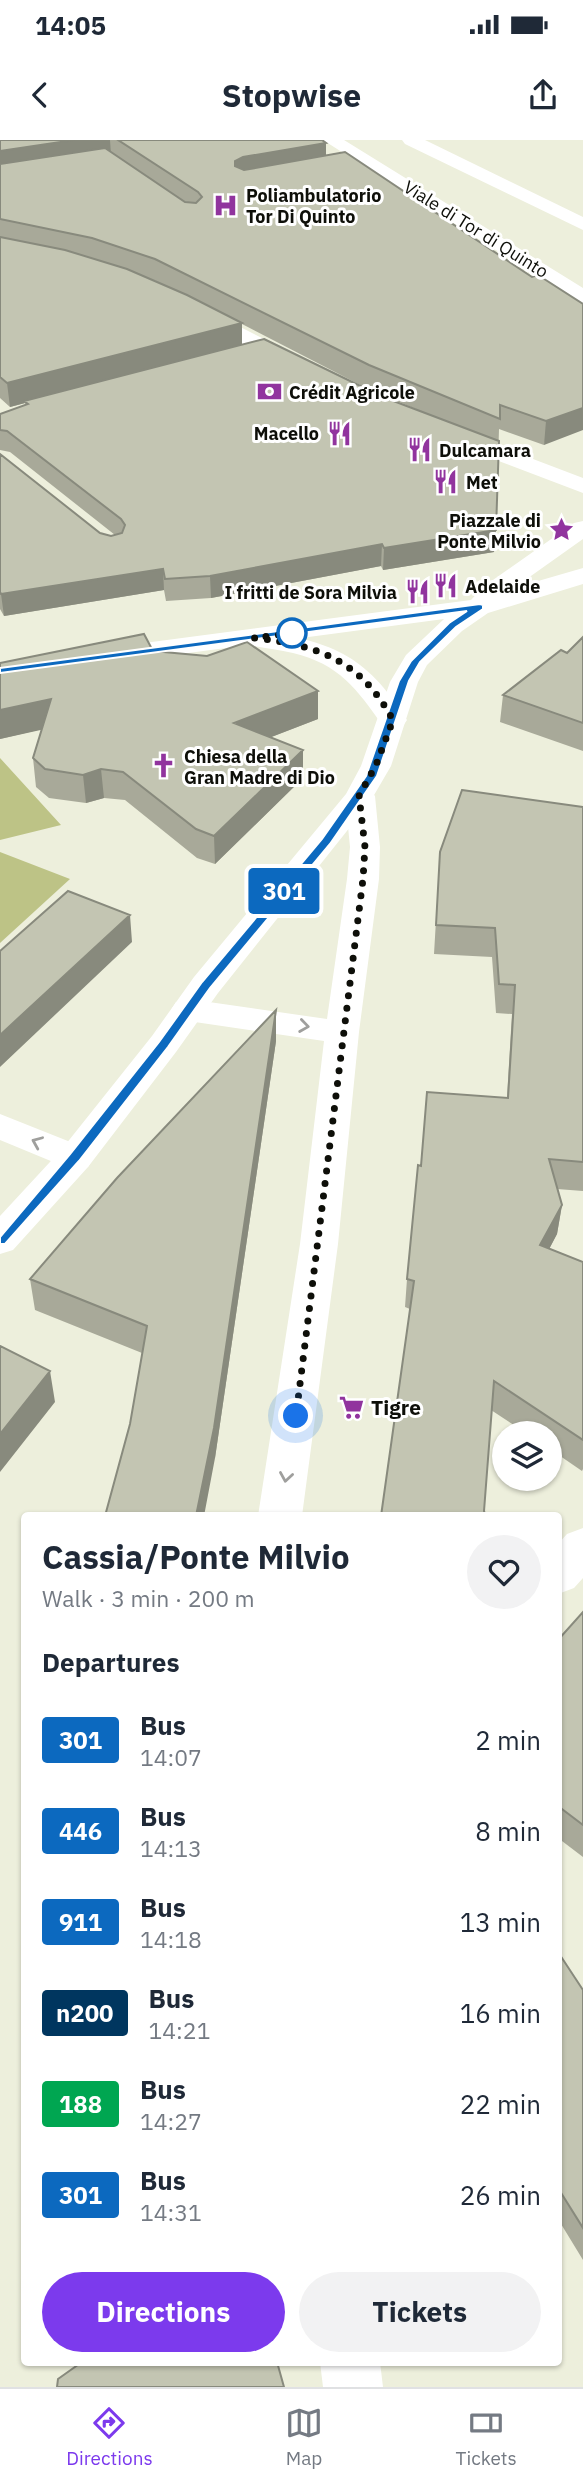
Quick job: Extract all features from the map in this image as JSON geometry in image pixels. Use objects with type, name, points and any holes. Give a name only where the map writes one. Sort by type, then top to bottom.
[{"type":"street","name":"Viale di Tor di Quinto","points":[[332,140],[583,297]]},
{"type":"street","points":[[411,140],[583,224]]},
{"type":"street","points":[[440,140],[583,209]]},
{"type":"street","points":[[178,301],[317,376]]},
{"type":"street","points":[[243,355],[266,349]]},
{"type":"street","points":[[434,428],[583,486]]},
{"type":"street","points":[[0,1240],[75,1158],[188,1010],[326,841],[359,796],[376,765],[404,681],[416,661],[453,625],[480,607],[492,592],[583,528]]},
{"type":"street","points":[[0,670],[480,607],[583,576]]},
{"type":"street","points":[[254,638],[298,645],[346,663],[368,681],[393,720]]},
{"type":"street","points":[[281,1512],[319,1244],[342,1032],[363,879],[365,847],[359,796]]},
{"type":"street","points":[[188,1010],[342,1032]]},
{"type":"street","points":[[0,1126],[75,1158]]},
{"type":"street","points":[[562,1571],[583,1547]]},
{"type":"street","points":[[351,2366],[354,2387]]},
{"type":"green space","points":[[0,758],[61,825],[0,840]]},
{"type":"green space","points":[[0,852],[70,879],[0,943]]},
{"type":"building","points":[[0,140],[74,140],[0,151]]},
{"type":"building","points":[[118,140],[322,140],[326,143],[243,157],[235,161],[235,166],[244,170],[345,152],[532,277],[538,275],[583,304],[583,408],[546,421],[500,405],[500,419],[369,365],[155,259],[92,238],[0,219],[0,164],[105,148],[185,202],[196,203],[202,197]]},
{"type":"building","points":[[0,237],[65,250],[127,269],[242,323],[7,383],[0,377]]},
{"type":"building","points":[[264,339],[383,397],[499,441],[496,530],[384,548],[382,544],[210,576],[165,579],[163,569],[1,594],[0,454],[100,533],[111,536],[122,533],[125,525],[121,519],[7,431],[0,430],[0,414],[28,404],[24,401]]},
{"type":"building","name":"Chiesa della Gran Madre di Dio","points":[[144,634],[153,651],[207,656],[247,642],[318,691],[234,723],[303,750],[214,836],[196,829],[123,772],[101,769],[83,775],[45,769],[33,758],[51,699],[0,710],[0,663]]},
{"type":"building","points":[[583,637],[583,723],[503,695],[561,650],[567,653]]},
{"type":"building","points":[[462,790],[583,807],[583,1162],[549,1159],[562,1205],[540,1245],[583,1262],[583,1440],[562,1426],[562,1421],[554,1421],[494,1381],[484,1512],[382,1512],[414,1281],[407,1279],[427,1092],[508,1098],[515,985],[499,984],[495,928],[436,925],[440,852]]},
{"type":"building","points":[[68,891],[130,915],[0,1035],[0,951]]},
{"type":"building","points":[[276,1010],[214,1428],[197,1512],[106,1512],[130,1424],[147,1326],[30,1279],[117,1178]]},
{"type":"building","points":[[0,1346],[50,1371],[0,1434]]},
{"type":"building","points":[[583,1612],[583,1825],[562,1809],[562,1636]]},
{"type":"building","points":[[562,1958],[583,1990],[583,2228],[562,2194]]},
{"type":"building","points":[[76,2366],[278,2366],[284,2387],[57,2387],[58,2379]]},
{"type":"bus line","name":"301","points":[[0,670],[480,607],[453,625],[425,650],[408,673],[371,776],[326,841],[206,985],[164,1044],[75,1158],[0,1240]]},
{"type":"place","name":"Poliambulatorio Tor Di Quinto","points":[[226,205]]},
{"type":"place","name":"Crédit Agricole","points":[[269,392]]},
{"type":"place","name":"Macello","points":[[339,433]]},
{"type":"place","name":"Dulcamara","points":[[419,450]]},
{"type":"place","name":"Met","points":[[446,482]]},
{"type":"place","name":"Piazzale di Ponte Milvio","points":[[561,530]]},
{"type":"place","name":"Adelaide","points":[[445,586]]},
{"type":"place","name":"I fritti de Sora Milvia","points":[[417,592]]},
{"type":"place","name":"Chiesa della Gran Madre di Dio","points":[[164,766]]},
{"type":"place","name":"Tigre","points":[[351,1407]]},
{"type":"route","points":[[292,633],[304,632],[254,638],[298,645],[346,663],[368,681],[393,720],[376,765],[359,796],[365,847],[363,879],[296,1416]]}]
